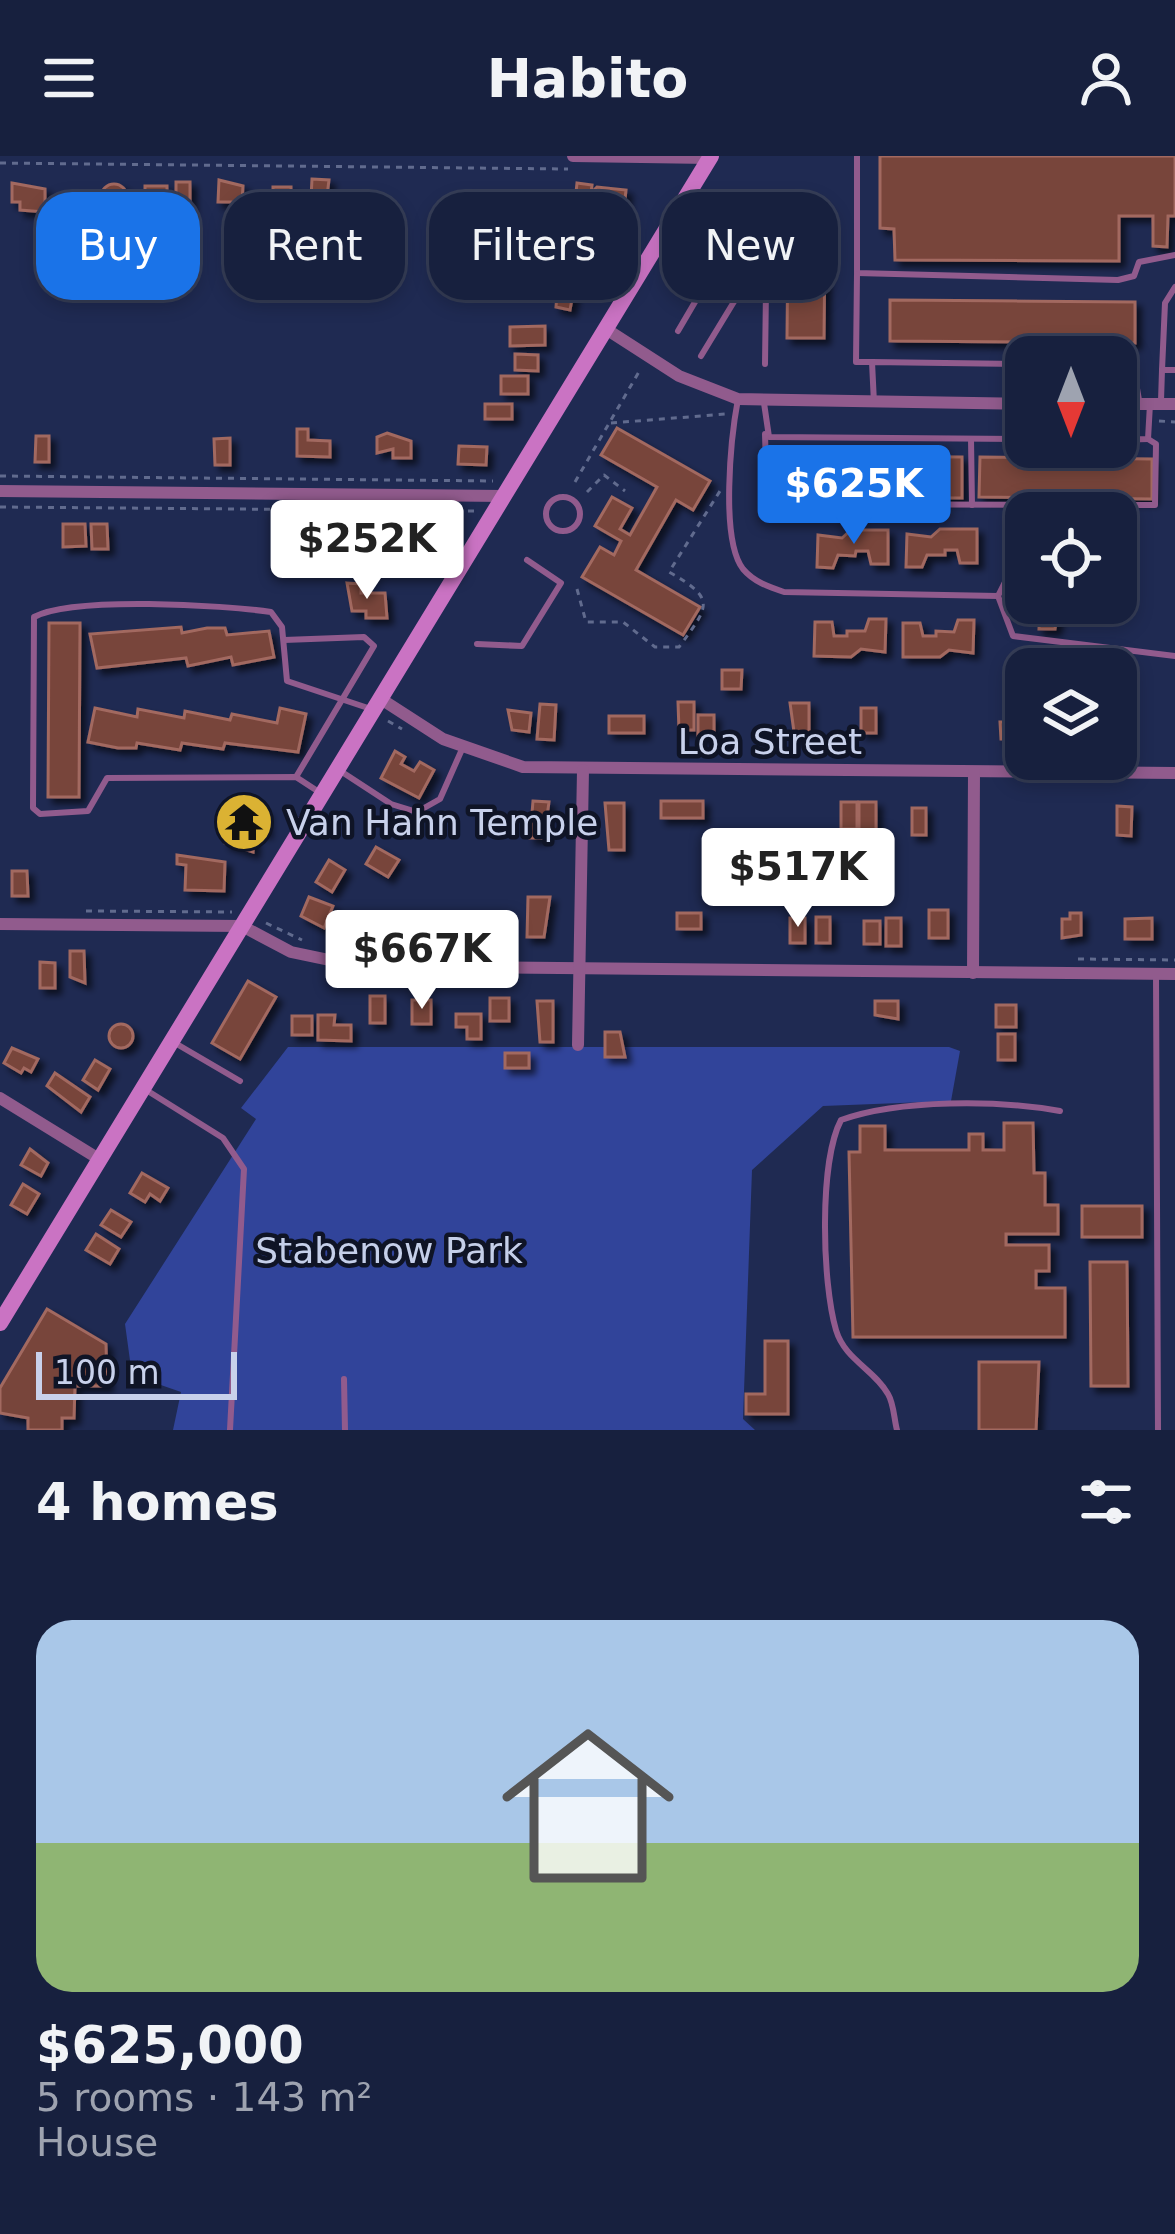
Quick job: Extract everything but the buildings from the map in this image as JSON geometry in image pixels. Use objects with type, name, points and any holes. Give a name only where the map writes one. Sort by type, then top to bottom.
[{"type":"street","points":[[569,162],[711,157]]},
{"type":"street","points":[[689,192],[711,157]]},
{"type":"street","points":[[0,1323],[172,1041],[237,919],[378,705],[499,488],[662,236]]},
{"type":"street","points":[[606,328],[648,356],[738,399],[1005,404]]},
{"type":"street","points":[[0,491],[499,488]]},
{"type":"street","name":"Loa Street","points":[[378,705],[463,747],[523,766],[1175,773]]},
{"type":"street","points":[[578,1045],[584,770]]},
{"type":"street","points":[[973,973],[974,772]]},
{"type":"street","points":[[0,924],[237,919],[291,952],[336,965],[1175,974]]},
{"type":"street","points":[[0,1099],[100,1159]]},
{"type":"lane","points":[[857,156],[856,362],[1005,364]]},
{"type":"lane","points":[[857,273],[1118,280],[1134,275],[1139,262],[1175,254]]},
{"type":"lane","points":[[1148,439],[1162,370],[1165,303],[1175,287]]},
{"type":"lane","points":[[678,331],[696,300]]},
{"type":"lane","points":[[701,356],[734,300]]},
{"type":"lane","points":[[765,364],[766,300]]},
{"type":"lane","points":[[872,362],[874,404]]},
{"type":"lane","points":[[1162,370],[1175,370]]},
{"type":"lane","points":[[1137,372],[1156,404]]},
{"type":"lane","points":[[738,399],[732,547],[744,569],[762,585],[784,592],[998,596]]},
{"type":"lane","points":[[764,403],[767,504],[1155,506],[1156,444],[1137,439]]},
{"type":"lane","points":[[765,434],[1005,439]]},
{"type":"lane","points":[[971,439],[972,505]]},
{"type":"lane","points":[[558,498],[574,501],[580,511],[574,526],[565,531],[548,524],[546,515],[558,498]]},
{"type":"lane","points":[[477,644],[522,646],[561,583],[527,560]]},
{"type":"lane","points":[[1005,580],[998,596],[1013,636],[1175,656]]},
{"type":"lane","points":[[322,794],[296,777],[107,778],[88,811],[40,814],[33,808],[34,617],[51,608],[238,607],[271,612],[284,640],[287,681],[378,705]]},
{"type":"lane","points":[[284,640],[370,640],[373,654],[296,777]]},
{"type":"lane","points":[[338,769],[392,804],[417,812],[440,799],[463,747]]},
{"type":"lane","points":[[1156,974],[1158,1430]]},
{"type":"lane","points":[[172,1041],[240,1081]]},
{"type":"lane","points":[[143,1088],[223,1138],[244,1169],[230,1430]]},
{"type":"lane","points":[[897,1430],[888,1394],[849,1357],[836,1331],[828,1261],[830,1142],[842,1120],[873,1108],[1027,1105],[1060,1111]]},
{"type":"lane","points":[[344,1379],[345,1430]]},
{"type":"path","points":[[0,163],[569,162]]},
{"type":"path","points":[[575,482],[648,356]]},
{"type":"path","points":[[609,424],[716,412],[734,416]]},
{"type":"path","points":[[1150,421],[1175,422]]},
{"type":"path","points":[[587,492],[604,475],[625,491]]},
{"type":"path","points":[[0,476],[499,488]]},
{"type":"path","points":[[577,589],[586,622],[623,622],[655,647],[679,647],[704,613],[706,601],[700,590],[669,572],[722,488],[732,488]]},
{"type":"path","points":[[0,507],[476,511]]},
{"type":"path","points":[[70,910],[237,919]]},
{"type":"path","points":[[266,923],[316,945]]},
{"type":"path","points":[[1063,959],[1175,960]]},
{"type":"green space","name":"Stabenow Park","points":[[288,1047],[949,1047],[960,1051],[951,1101],[823,1106],[752,1170],[743,1419],[755,1430],[173,1430],[181,1392],[132,1375],[125,1324],[256,1119],[241,1108]]},
{"type":"place","name":"Van Hahn Temple","points":[[244,822]]}]
